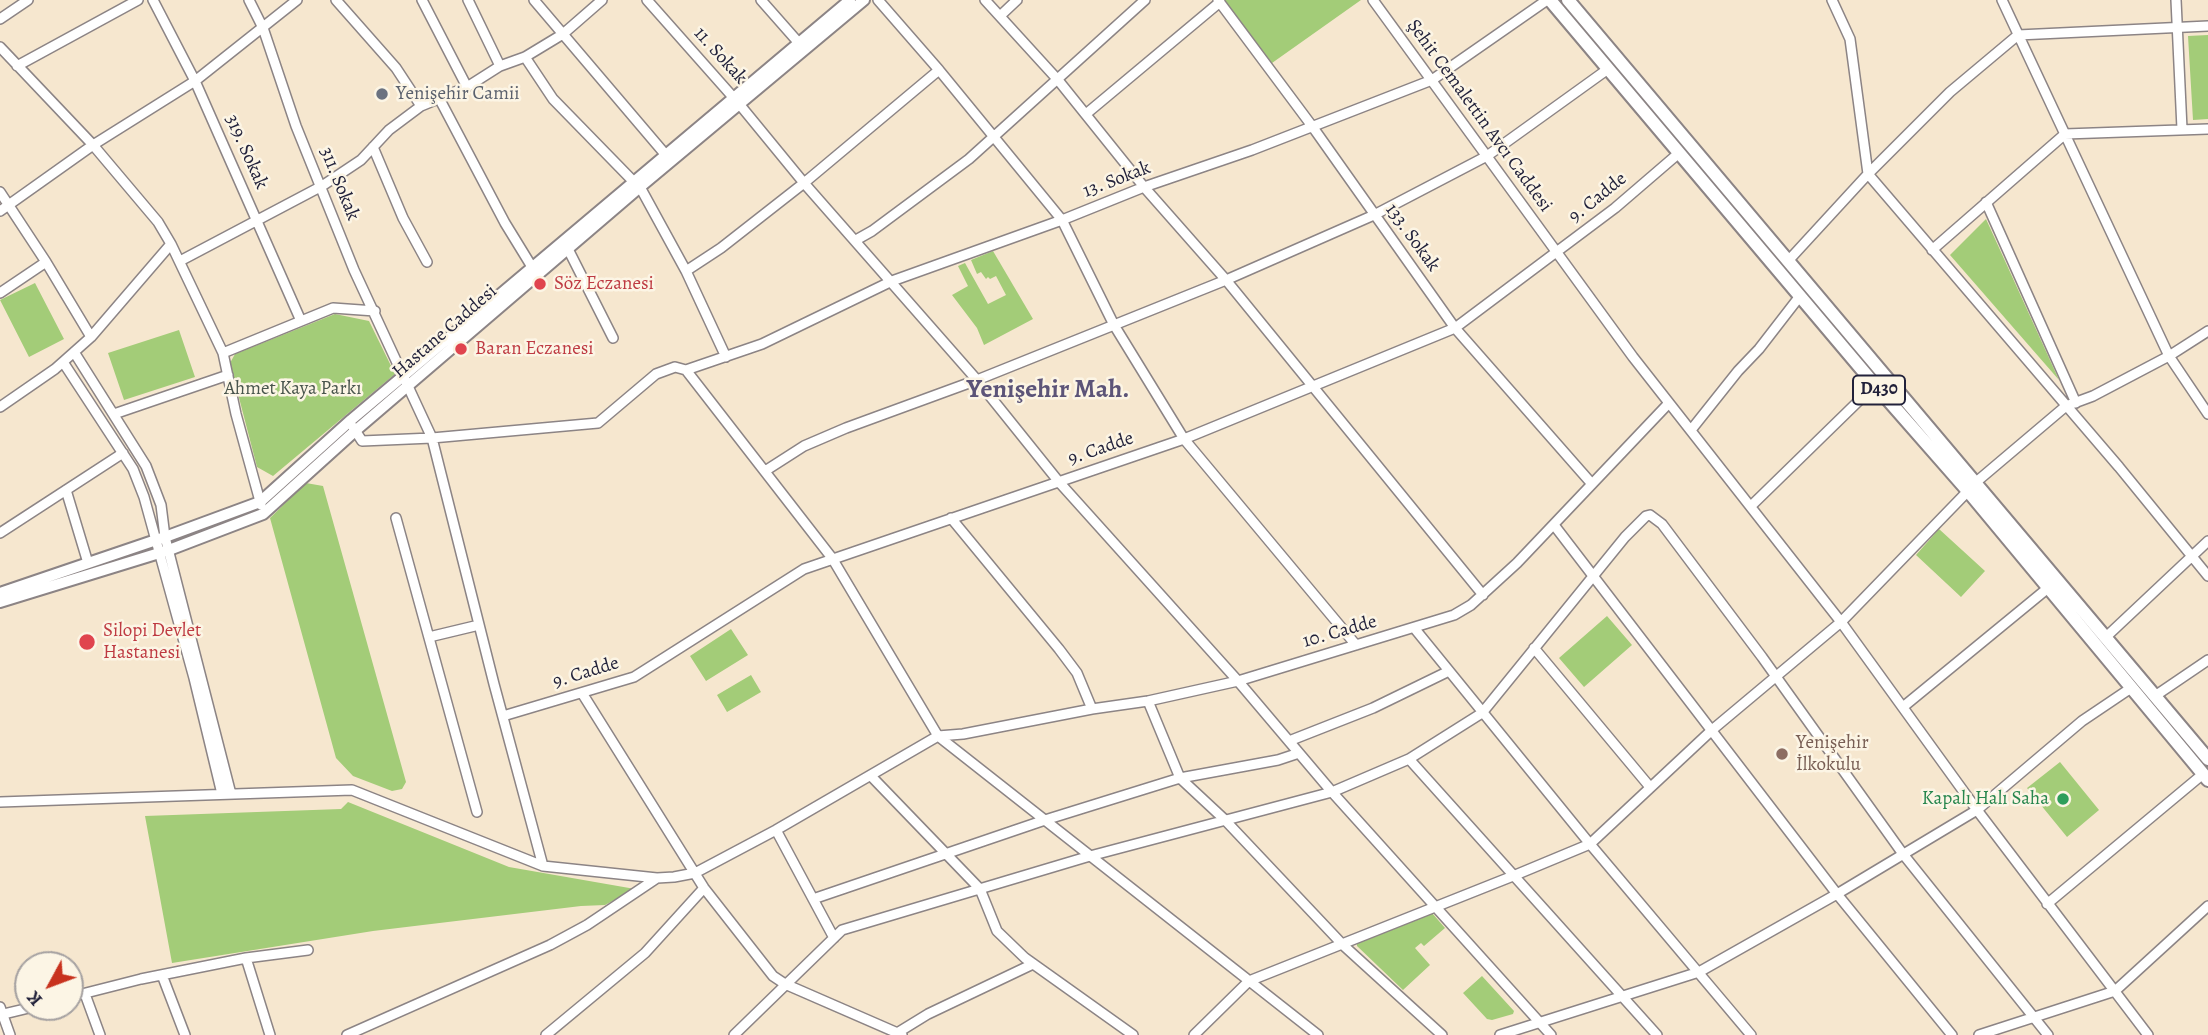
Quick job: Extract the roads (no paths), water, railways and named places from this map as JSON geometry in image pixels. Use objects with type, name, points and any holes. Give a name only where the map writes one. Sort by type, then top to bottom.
[{"type":"highway","name":"D430","points":[[1549,0],[1875,385],[1972,487],[2106,638],[2208,759]]},
{"type":"highway","name":"D430","points":[[1568,0],[1788,261],[1972,487],[2048,588],[2206,777]]},
{"type":"main road","name":"Hastane Caddesi","points":[[0,593],[161,538],[261,508],[351,420],[405,383],[568,250],[665,154],[736,101],[799,42],[850,0]]},
{"type":"main road","name":"Hastane Caddesi","points":[[0,602],[164,551],[261,508],[355,431],[532,267],[864,0]]},
{"type":"street","points":[[0,19],[28,0]]},
{"type":"street","points":[[17,66],[138,0]]},
{"type":"street","name":"319. Sokak","points":[[153,0],[195,81],[301,321]]},
{"type":"street","name":"311. Sokak","points":[[249,0],[263,28],[296,126],[354,270],[432,438],[543,866]]},
{"type":"street","points":[[0,211],[93,145],[195,81],[297,0]]},
{"type":"street","points":[[336,0],[396,68],[421,106]]},
{"type":"street","points":[[422,0],[467,87]]},
{"type":"street","points":[[468,0],[500,66]]},
{"type":"street","points":[[534,0],[665,154]]},
{"type":"street","points":[[180,261],[322,186],[361,160],[389,130],[421,106],[467,87],[500,66],[525,57],[563,34],[601,0]]},
{"type":"street","name":"11. Sokak","points":[[646,0],[977,380],[1059,482],[1551,1035]]},
{"type":"street","points":[[761,0],[799,42]]},
{"type":"street","points":[[878,0],[1062,220],[1114,325],[1184,439],[1356,645]]},
{"type":"street","points":[[985,0],[1058,80],[1144,187],[1226,280],[1483,595]]},
{"type":"street","points":[[1000,16],[1017,0]]},
{"type":"street","points":[[856,240],[969,159],[1145,0]]},
{"type":"street","name":"Şehit Cemalettin Avcı Caddesi","points":[[1373,0],[1557,253],[1669,402],[1841,622],[1977,810],[2148,1035]]},
{"type":"street","name":"13. Sokak","points":[[355,431],[362,441],[432,438],[598,423],[656,374],[675,367],[686,370],[762,344],[892,281],[1062,220],[1144,187],[1252,150],[1432,80],[1549,0]]},
{"type":"street","points":[[1832,0],[1850,38],[1868,174],[1932,250],[2071,404],[2208,576]]},
{"type":"street","points":[[2002,0],[2169,356],[2208,414]]},
{"type":"street","points":[[2176,0],[2182,129]]},
{"type":"street","points":[[1086,114],[1219,1]]},
{"type":"street","name":"133. Sokak","points":[[1219,1],[1312,126],[1455,328],[1592,484]]},
{"type":"street","points":[[1788,261],[1868,174],[1950,92],[2018,35],[2208,26]]},
{"type":"street","points":[[0,47],[93,145],[158,222],[172,244],[223,353],[261,508]]},
{"type":"street","points":[[525,57],[553,99],[636,184],[686,271],[726,356]]},
{"type":"street","points":[[765,471],[804,446],[846,428],[977,380],[1226,280],[1374,215],[1487,156],[1608,69]]},
{"type":"street","points":[[686,271],[804,183],[939,70]]},
{"type":"street","points":[[439,98],[505,223],[532,267]]},
{"type":"street","points":[[1932,250],[2065,134],[2208,128]]},
{"type":"street","points":[[373,147],[403,218],[427,262]]},
{"type":"street","name":"9. Cadde","points":[[503,716],[634,677],[804,569],[1184,439],[1455,328],[1615,208],[1679,153]]},
{"type":"street","points":[[0,192],[91,337]]},
{"type":"street","points":[[1986,202],[2071,404]]},
{"type":"street","points":[[0,407],[63,362],[91,337],[172,244]]},
{"type":"street","points":[[568,250],[613,338]]},
{"type":"street","points":[[0,293],[46,262]]},
{"type":"street","points":[[1691,430],[1800,296]]},
{"type":"street","points":[[223,353],[333,308],[375,311]]},
{"type":"street","points":[[1194,1035],[1249,981],[1590,844],[1712,730],[1841,622],[1972,487],[2071,404],[2094,396],[2169,356],[2208,331]]},
{"type":"street","points":[[74,352],[146,466],[161,505],[161,538]]},
{"type":"street","points":[[63,362],[133,469],[161,538],[194,678],[227,794]]},
{"type":"street","points":[[686,370],[832,558],[939,736],[1318,1035]]},
{"type":"street","points":[[114,414],[228,375]]},
{"type":"street","points":[[1751,506],[1875,385]]},
{"type":"street","name":"10. Cadde","points":[[939,736],[1148,701],[1238,681],[1454,615],[1483,595],[1554,525],[1669,402]]},
{"type":"street","points":[[351,420],[355,431]]},
{"type":"street","points":[[0,533],[123,453]]},
{"type":"street","points":[[66,491],[88,563]]},
{"type":"street","points":[[737,1034],[842,930],[1090,856],[1332,792],[1409,759],[1482,713],[1593,574],[1637,524],[1650,515],[1661,524],[1903,854],[2048,1035]]},
{"type":"street","points":[[951,517],[1077,673],[1092,709]]},
{"type":"street","points":[[396,518],[477,812]]},
{"type":"street","points":[[1554,525],[1837,894],[1952,1035]]},
{"type":"street","points":[[2106,638],[2208,541]]},
{"type":"street","points":[[1903,707],[2048,588]]},
{"type":"street","points":[[429,637],[479,625]]},
{"type":"street","points":[[1415,629],[1590,844],[1751,1035]]},
{"type":"street","points":[[1534,648],[1650,787]]},
{"type":"street","points":[[2155,696],[2208,660]]},
{"type":"street","points":[[1289,741],[1373,708],[1449,671]]},
{"type":"street","points":[[1500,1035],[1699,972],[1977,810],[2082,722],[2131,688]]},
{"type":"street","points":[[582,692],[704,888],[773,976],[785,984],[900,1034],[928,1014],[1033,964]]},
{"type":"street","points":[[1148,701],[1180,778],[1224,819],[1343,945],[1441,1035]]},
{"type":"street","points":[[0,803],[352,790],[543,866],[674,877],[695,873],[776,830],[939,736]]},
{"type":"street","points":[[813,899],[1045,820],[1180,778],[1299,754]]},
{"type":"street","points":[[1409,759],[1657,1035]]},
{"type":"street","points":[[870,776],[980,889],[997,931],[1033,964],[1133,1035]]},
{"type":"street","points":[[2047,904],[2206,777]]},
{"type":"street","points":[[776,830],[834,938]]},
{"type":"street","points":[[347,1035],[550,945],[587,925],[657,877]]},
{"type":"street","points":[[547,1035],[645,953],[704,888]]},
{"type":"street","points":[[1979,1035],[2115,991],[2208,906]]},
{"type":"street","points":[[100,1035],[85,993],[246,958],[308,950]]},
{"type":"street","points":[[246,958],[270,1035]]},
{"type":"street","points":[[162,975],[185,1035]]},
{"type":"street","points":[[1,1012],[10,1035]]},
{"type":"place","name":"Yenişehir Camii","points":[[382,94]]},
{"type":"place","name":"Söz Eczanesi","points":[[540,284]]},
{"type":"place","name":"Baran Eczanesi","points":[[461,349]]},
{"type":"place","name":"Silopi Devlet Hastanesi","points":[[87,642]]},
{"type":"place","name":"Yenişehir İlkokulu","points":[[1782,754]]},
{"type":"place","name":"Kapalı Halı Saha","points":[[2063,799]]},
{"type":"district","name":"Yenişehir Mah.","points":[[1048,391]]},
{"type":"park label","name":"Ahmet Kaya Parkı","points":[[293,389]]}]
